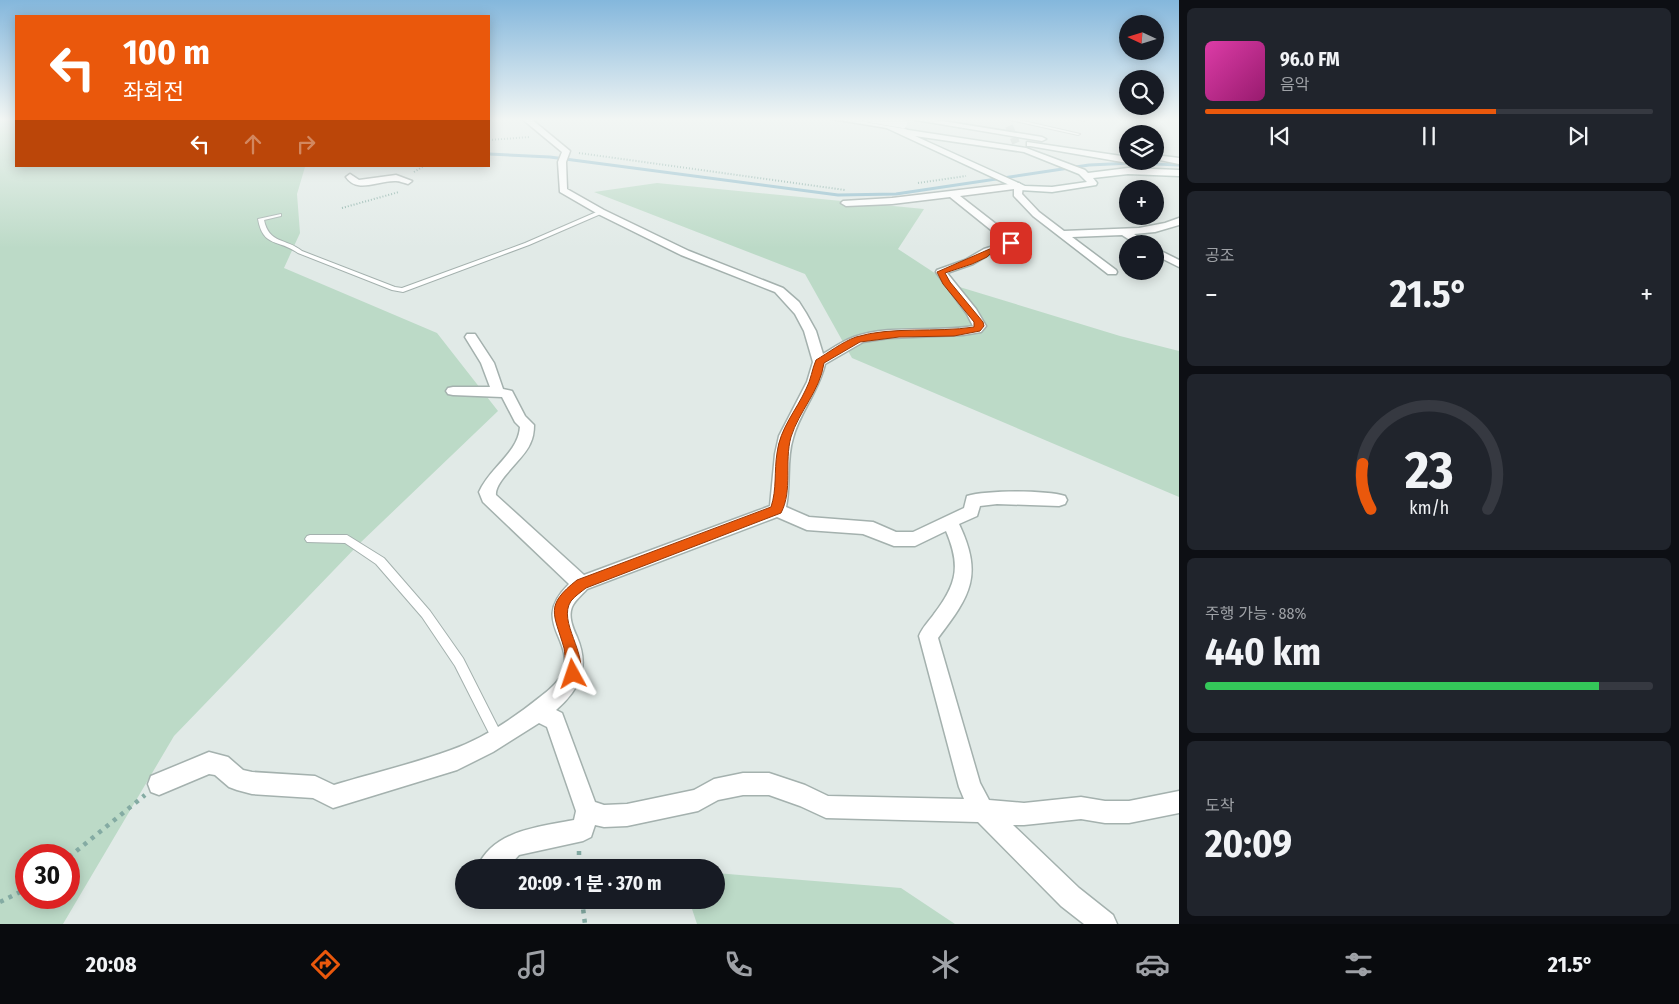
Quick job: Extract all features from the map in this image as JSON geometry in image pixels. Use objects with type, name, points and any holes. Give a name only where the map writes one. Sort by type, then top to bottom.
[{"type":"street","points":[[564,161],[563,190],[601,212],[685,253],[779,290],[791,298],[803,315],[814,338],[819,362],[818,373],[786,436],[782,453],[781,494],[777,510]]},
{"type":"street","points":[[965,161],[1017,185],[1033,189],[1093,183],[1085,174],[1056,161]]},
{"type":"street","points":[[1164,166],[1179,168]]},
{"type":"street","points":[[1085,174],[1128,171],[1179,173]]},
{"type":"street","points":[[350,177],[354,182],[363,183],[396,178],[408,181]]},
{"type":"street","points":[[846,203],[953,195],[1017,185]]},
{"type":"street","points":[[1017,185],[1016,192],[1036,214],[1112,272]]},
{"type":"street","points":[[819,362],[858,340],[899,334],[960,332],[977,329],[980,326],[946,282],[941,272],[984,256],[988,251],[1011,243],[1010,240],[953,195]]},
{"type":"street","points":[[1063,234],[1160,228],[1179,221]]},
{"type":"street","points":[[1122,231],[1128,235]]},
{"type":"street","points":[[1164,256],[1179,264]]},
{"type":"street","points":[[470,337],[489,363],[497,392]]},
{"type":"street","points":[[453,390],[507,394],[520,419],[527,425],[528,434],[516,454],[488,486],[486,492],[489,498],[581,584]]},
{"type":"street","points":[[159,784],[209,763],[220,765],[237,779],[244,781],[315,787],[333,797],[456,759],[539,712],[567,685],[573,674],[571,649],[562,624],[561,610],[565,598],[581,584],[777,510],[807,523],[863,527],[873,529],[894,539],[915,539],[950,520],[971,512],[973,500],[997,498],[1059,500]]},
{"type":"street","points":[[950,520],[961,548],[964,573],[942,619],[928,636],[970,787],[983,811],[1070,897],[1104,924]]},
{"type":"street","points":[[499,859],[514,845],[582,828],[587,811],[555,720],[539,712]]},
{"type":"street","points":[[587,811],[604,816],[627,815],[698,800],[714,790],[743,784],[769,784],[805,796],[826,807],[983,811],[1024,814],[1081,808],[1105,812],[1129,812],[1179,802]]},
{"type":"lane","points":[[279,215],[262,220],[264,233],[275,242],[295,248],[300,252],[394,289],[403,290],[527,244],[601,212]]},
{"type":"lane","points":[[310,539],[347,539],[380,561],[426,614],[459,662],[497,737]]},
{"type":"path","points":[[607,161],[849,190]]},
{"type":"path","points":[[915,184],[994,174]]},
{"type":"path","points":[[80,848],[159,784]]},
{"type":"path","points":[[0,902],[15,894]]},
{"type":"path","points":[[583,909],[585,924]]},
{"type":"green space","points":[[0,161],[15,161],[15,167],[305,167],[297,194],[300,233],[284,268],[437,333],[498,411],[359,544],[174,736],[80,895],[80,844],[15,844],[15,909],[72,909],[63,924],[0,924]]},
{"type":"green space","points":[[657,183],[924,209],[898,249],[953,285],[1120,336],[1179,351],[1179,497],[852,358],[805,274],[594,192]]},
{"type":"green space","points":[[725,874],[901,888],[955,924],[697,924],[692,909],[725,909]]},
{"type":"waterway","points":[[581,161],[838,195],[896,194],[1089,165],[1132,163],[1179,165]]},
{"type":"route","points":[[573,674],[574,664],[571,649],[562,624],[561,610],[565,598],[581,584],[777,510],[781,494],[782,453],[786,436],[798,410],[811,390],[818,373],[819,362],[858,340],[872,337],[899,334],[954,333],[977,329],[980,326],[978,322],[946,282],[941,272],[984,256],[988,251],[1011,243]]}]
